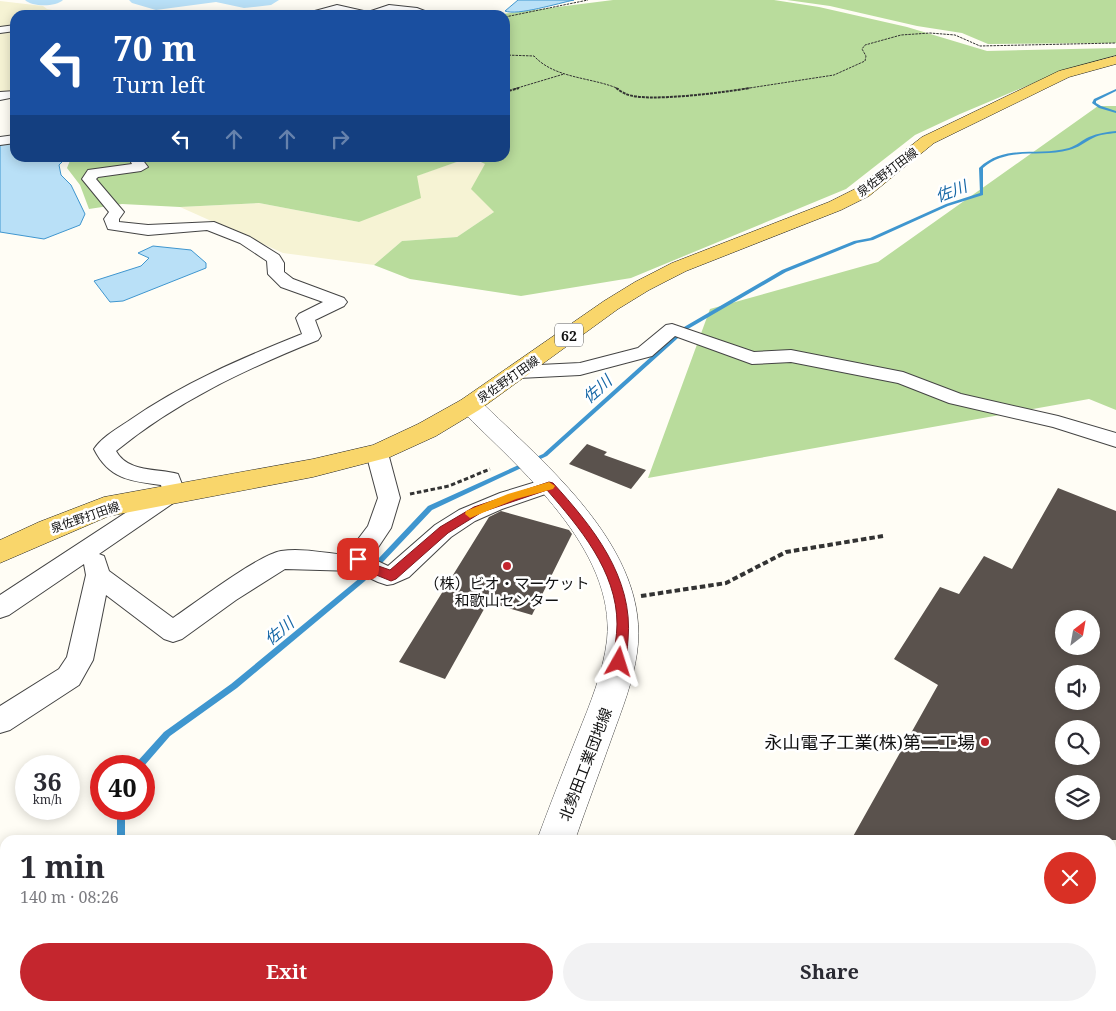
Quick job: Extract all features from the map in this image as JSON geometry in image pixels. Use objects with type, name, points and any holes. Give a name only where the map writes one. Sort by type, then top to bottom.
[{"type":"main road","name":"泉佐野打田線","points":[[0,552],[49,529],[104,507],[174,492],[313,468],[377,452],[426,430],[470,404],[519,372],[611,305],[642,286],[679,267],[835,206],[863,192],[928,140],[1064,74],[1116,60]]},
{"type":"street","points":[[328,10],[337,8],[349,10]]},
{"type":"street","points":[[384,10],[389,8],[408,10]]},
{"type":"street","points":[[0,608],[174,492],[170,480],[127,472],[110,462],[105,449],[133,424],[194,389],[254,360],[312,336],[305,318],[338,302],[287,283],[276,274],[276,263],[273,258],[245,240],[209,225],[148,230],[113,226],[111,219],[117,212],[89,179],[92,173],[141,167],[138,162]]},
{"type":"street","points":[[519,372],[580,369],[645,352],[672,329],[752,358],[791,356],[903,378],[934,392],[956,399],[1058,422],[1116,440]]},
{"type":"street","name":"北勢田工業団地線","points":[[470,404],[579,519],[606,561],[620,599],[623,624],[619,662],[611,692],[558,835]]},
{"type":"street","points":[[367,566],[389,498],[377,452]]},
{"type":"street","points":[[98,575],[173,632],[227,593],[280,560],[295,559],[367,566],[391,576],[444,530],[478,509],[544,480]]},
{"type":"street","points":[[0,721],[70,677],[80,660],[98,575],[93,546]]},
{"type":"path","points":[[510,16],[588,0]]},
{"type":"path","points":[[510,54],[534,56],[541,64],[565,74],[617,88],[627,95],[659,97],[723,93],[780,82],[834,75],[865,62],[866,56],[862,49],[865,45],[901,35],[943,33],[955,35],[980,46],[1116,43]]},
{"type":"path","points":[[510,90],[565,74]]},
{"type":"path","points":[[389,498],[449,486],[490,469]]},
{"type":"path","points":[[620,599],[726,583],[786,552],[883,536]]},
{"type":"shaded area","points":[[0,1],[43,6],[52,10],[10,10],[10,28],[0,29]]},
{"type":"shaded area","points":[[10,29],[10,93],[0,95],[0,30]]},
{"type":"shaded area","points":[[456,162],[479,162],[485,164],[494,212],[457,237],[402,241],[374,265],[283,253],[180,207],[259,203],[359,222],[416,176]]},
{"type":"green space","points":[[613,0],[774,0],[819,7],[907,27],[987,51],[1116,48],[1116,55],[1048,77],[960,114],[915,135],[846,189],[631,278],[521,296],[410,279],[374,265],[402,241],[457,237],[494,212],[471,189],[485,164],[481,162],[510,162],[510,13]]},
{"type":"green space","points":[[787,0],[1116,0],[1116,43],[988,44],[962,33],[917,26],[830,6]]},
{"type":"green space","points":[[1098,106],[1116,106],[1116,410],[1089,399],[648,478],[710,309],[878,262]]},
{"type":"green space","points":[[69,162],[457,162],[417,176],[421,198],[359,222],[259,203],[180,207],[122,204],[89,209],[80,185],[67,168]]},
{"type":"water","points":[[518,0],[574,0],[528,11],[511,12],[506,10]]},
{"type":"water","points":[[10,144],[10,162],[62,162],[59,165],[61,175],[71,185],[85,214],[80,225],[44,239],[0,232],[0,145]]},
{"type":"water","points":[[153,246],[191,250],[206,263],[206,268],[123,301],[110,302],[94,281],[141,266],[149,258],[138,253]]},
{"type":"building","points":[[587,444],[607,452],[604,455],[646,470],[631,489],[569,464]]},
{"type":"building","name":"永山電子工業(株)第二工場","points":[[1058,488],[1116,511],[1116,835],[854,835],[938,685],[894,659],[940,587],[959,594],[984,556],[1012,569]]},
{"type":"building","name":"（株）ビオ・マーケット 和歌山センター","points":[[501,511],[569,530],[572,534],[532,615],[488,602],[445,679],[399,662],[489,517]]},
{"type":"waterway","points":[[33,0],[55,0]]},
{"type":"waterway","points":[[137,0],[156,5],[210,0]]},
{"type":"waterway","points":[[222,0],[244,3],[271,0]]},
{"type":"waterway","points":[[1116,90],[1095,100],[1094,103],[1116,112]]},
{"type":"waterway","name":"佐川","points":[[149,755],[167,734],[234,686],[363,579],[430,508],[545,455],[686,328],[784,271],[856,242],[871,239],[947,205],[982,194],[981,168],[999,156],[1070,149],[1093,136],[1116,132]]},
{"type":"waterway","name":"佐川","points":[[121,820],[121,835]]},
{"type":"slow traffic","points":[[470,514],[478,509],[549,486]]},
{"type":"place","name":"（株）ビオ・マーケット 和歌山センター","points":[[507,566]]},
{"type":"place","name":"永山電子工業(株)第二工場","points":[[985,742]]},
{"type":"route","points":[[358,559],[358,562],[363,565],[381,574],[391,576],[444,530],[478,509],[549,485],[579,519],[606,561],[620,599],[623,624],[619,662]]}]
